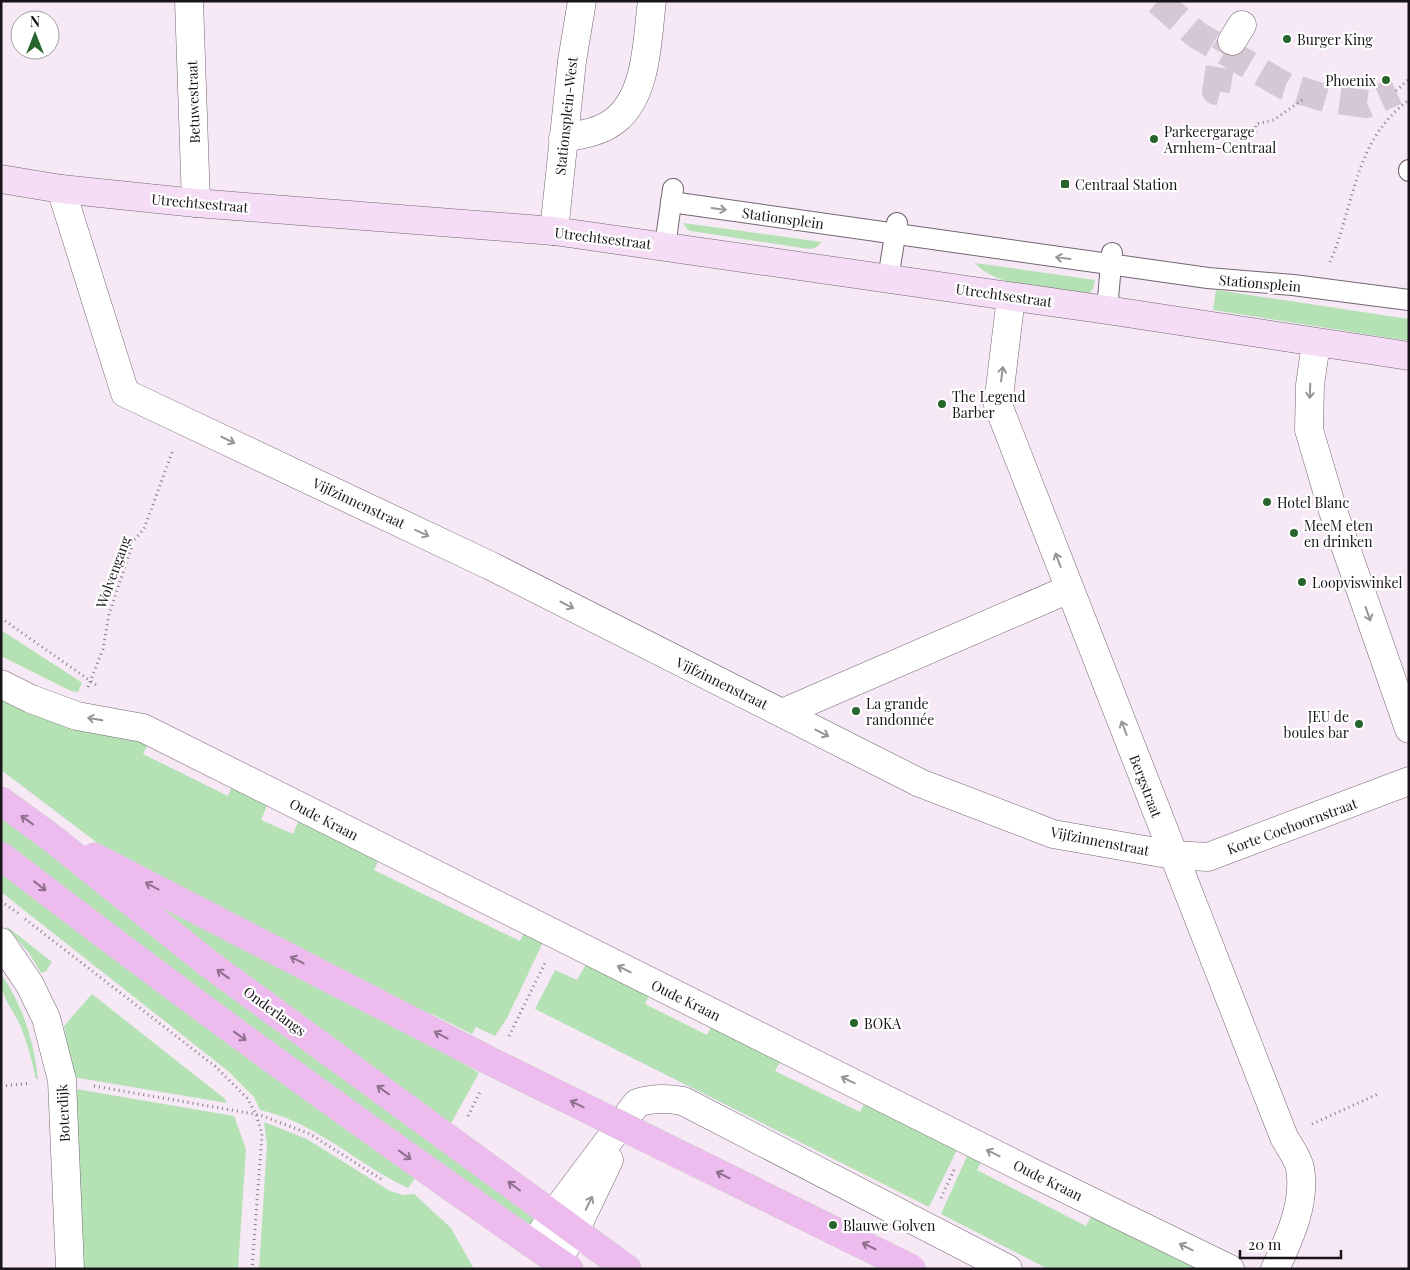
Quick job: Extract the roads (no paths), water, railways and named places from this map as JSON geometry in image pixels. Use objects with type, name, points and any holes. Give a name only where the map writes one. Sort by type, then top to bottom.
[{"type":"main road","name":"Onderlangs","points":[[1,801],[53,838],[209,964],[627,1269]]},
{"type":"main road","points":[[53,838],[109,864],[484,1058],[912,1269]]},
{"type":"main road","points":[[1,856],[114,943],[294,1075],[432,1175],[563,1265]]},
{"type":"street","name":"Betuwestraat","points":[[189,1],[196,204]]},
{"type":"street","name":"Stationsplein-West","points":[[554,231],[562,138],[582,1]]},
{"type":"street","points":[[562,138],[590,133],[617,119],[633,97],[642,69],[652,1]]},
{"type":"street","name":"Utrechtsestraat","points":[[1,179],[61,189],[196,204],[554,231],[1107,310],[1316,343]]},
{"type":"street","name":"Vijfzinnenstraat","points":[[61,189],[125,393],[184,419],[482,562],[920,783],[1053,834],[1173,855]]},
{"type":"street","name":"Bergstraat","points":[[1011,297],[998,405],[1284,1137],[1300,1166],[1302,1196],[1293,1227],[1275,1269]]},
{"type":"street","points":[[1409,356],[1316,343],[1310,385],[1309,430],[1333,511],[1409,729]]},
{"type":"street","name":"Vijfzinnenstraat","points":[[782,713],[1069,589]]},
{"type":"street","name":"Oude Kraan","points":[[1,684],[31,699],[77,716],[143,728],[1230,1269]]},
{"type":"street","name":"Korte Coehoornstraat","points":[[1173,855],[1208,857],[1409,781]]},
{"type":"street","name":"Boterdijk","points":[[1,942],[30,984],[46,1018],[62,1080],[70,1269]]},
{"type":"street","points":[[534,1244],[553,1215],[637,1103],[650,1099],[668,1098],[684,1101],[1008,1269]]},
{"type":"street","points":[[563,1265],[575,1231],[637,1103]]},
{"type":"lane","name":"Stationsplein","points":[[665,246],[672,195],[1112,259],[1208,278],[1321,288],[1409,300]]},
{"type":"lane","points":[[888,279],[896,228]]},
{"type":"lane","points":[[1107,310],[1112,259]]},
{"type":"tunnel","points":[[1158,1],[1197,35],[1285,86],[1329,99],[1367,104],[1396,91]]},
{"type":"tunnel","points":[[1220,92],[1216,91],[1221,60],[1232,41]]},
{"type":"place","name":"Burger King","points":[[1287,39]]},
{"type":"place","name":"Phoenix","points":[[1386,80]]},
{"type":"place","name":"Parkeergarage Arnhem-Centraal","points":[[1154,139]]},
{"type":"place","name":"Centraal Station","points":[[1065,184]]},
{"type":"place","name":"The Legend Barber","points":[[942,404]]},
{"type":"place","name":"Hotel Blanc","points":[[1267,502]]},
{"type":"place","name":"MeeM eten en drinken","points":[[1294,533]]},
{"type":"place","name":"Loopviswinkel","points":[[1302,582]]},
{"type":"place","name":"La grande randonnée","points":[[856,711]]},
{"type":"place","name":"JEU de boules bar","points":[[1359,724]]},
{"type":"place","name":"BOKA","points":[[854,1023]]},
{"type":"place","name":"Blauwe Golven","points":[[833,1225]]}]
